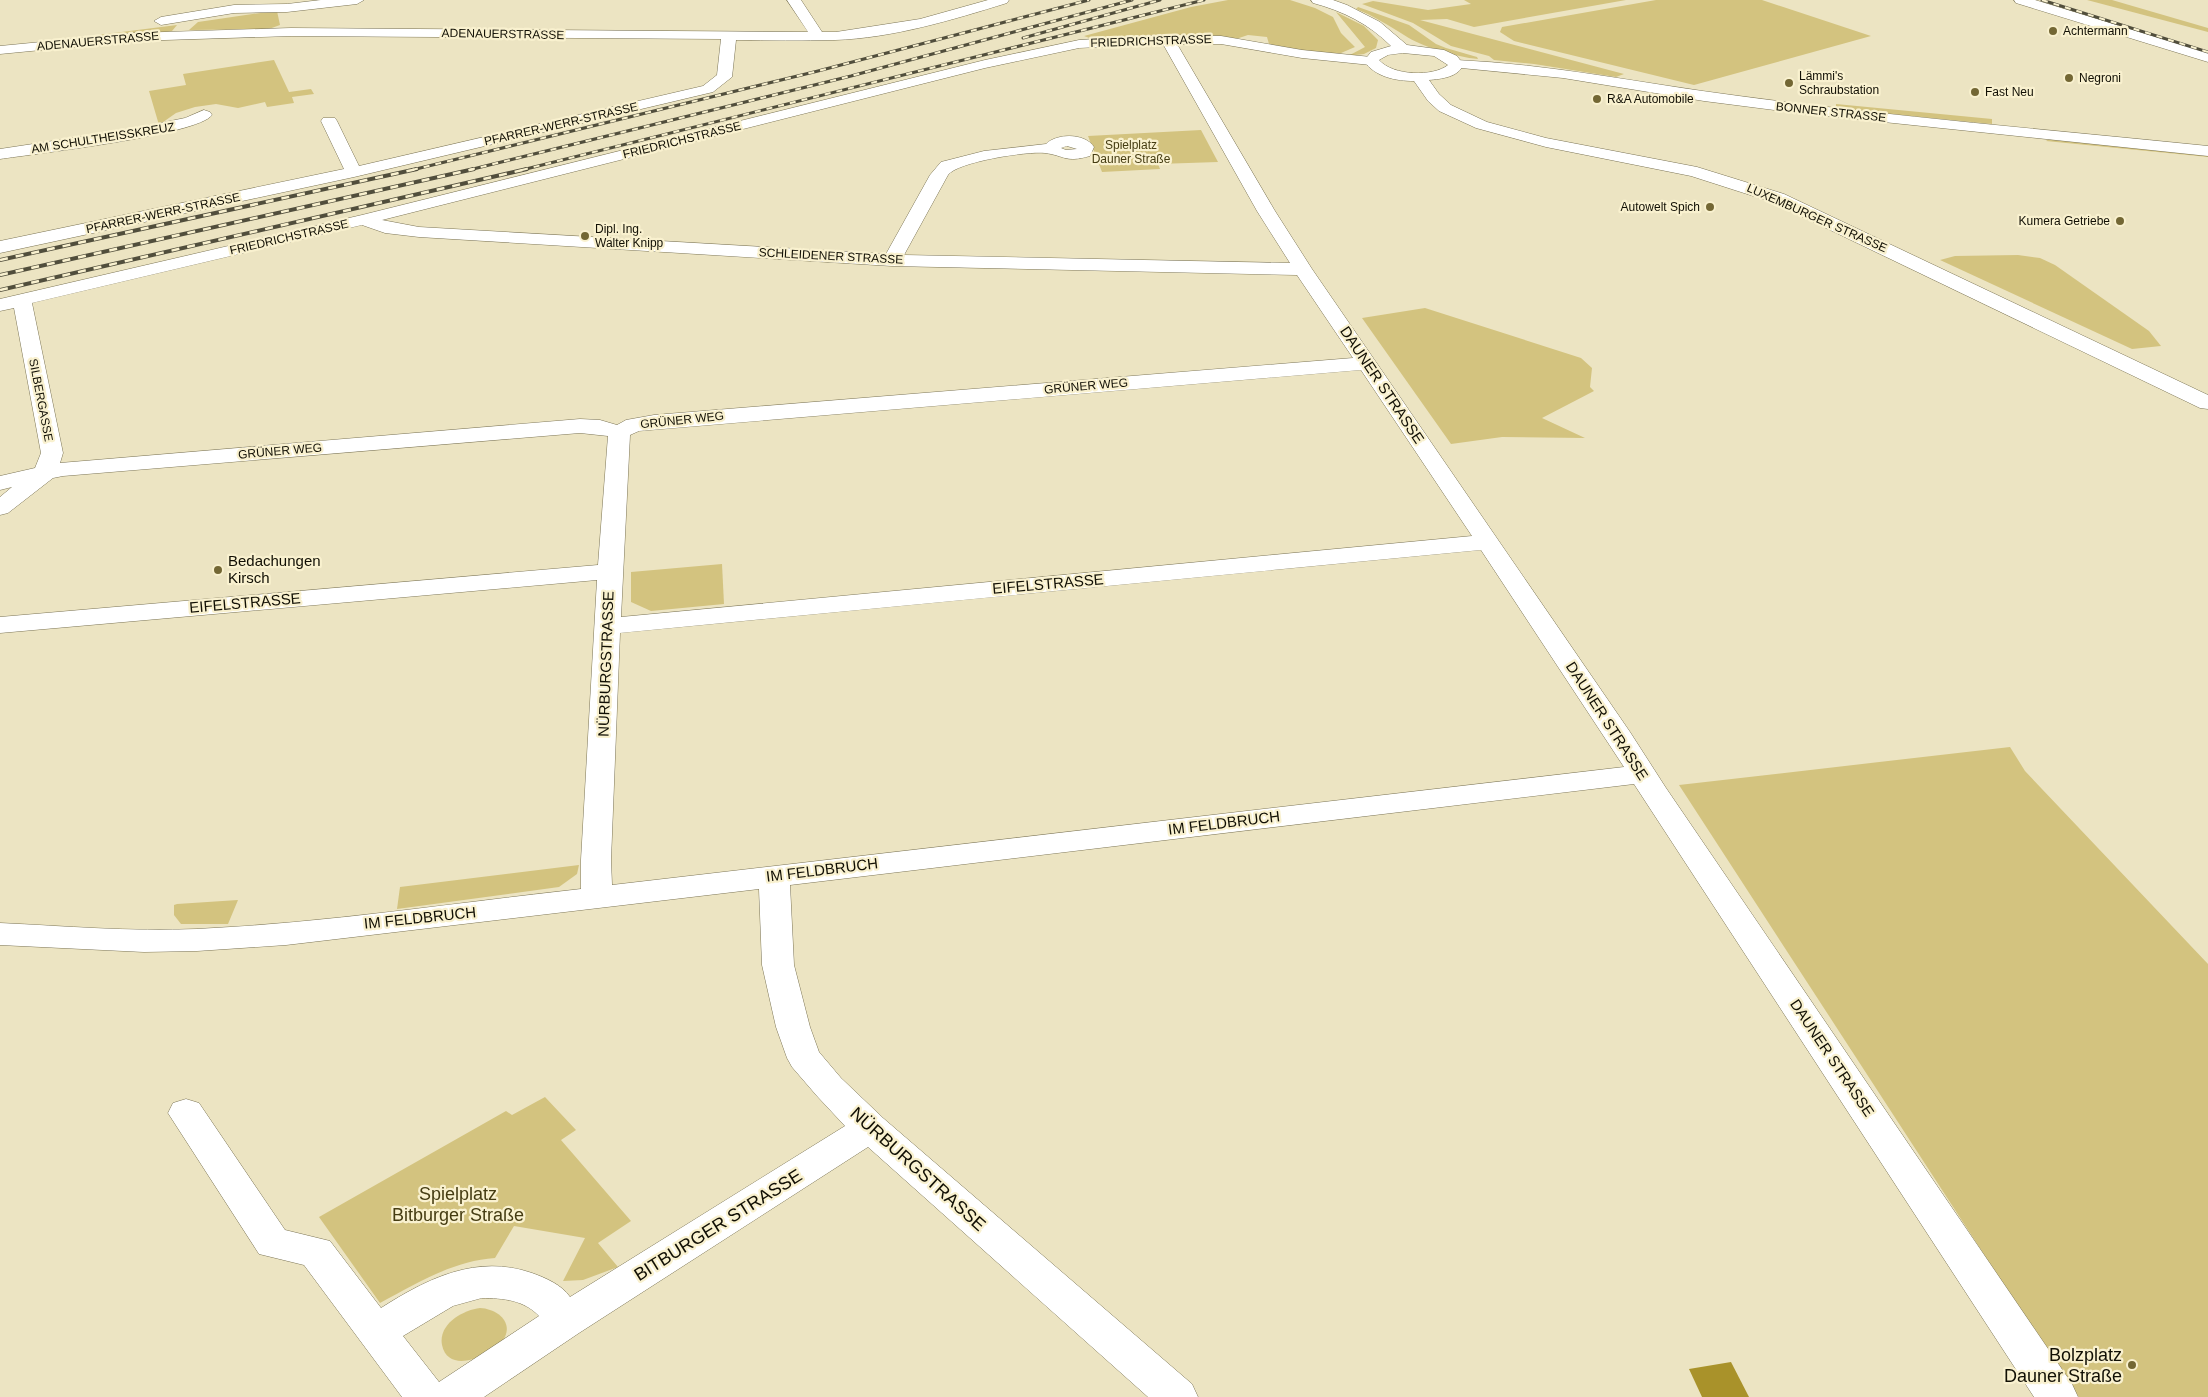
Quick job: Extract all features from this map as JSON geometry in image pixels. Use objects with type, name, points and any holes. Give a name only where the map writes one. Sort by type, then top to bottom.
[{"type":"street","points":[[12,35],[104,28],[186,18],[234,9],[357,0]]},
{"type":"street","points":[[794,0],[818,36]]},
{"type":"street","name":"ADENAUERSTRASSE","points":[[0,50],[177,35],[291,32],[729,36],[859,34],[908,27],[1002,0]]},
{"type":"street","points":[[1318,0],[1344,9],[1371,22],[1389,34],[1403,49]]},
{"type":"street","points":[[2021,0],[2208,58]]},
{"type":"street","points":[[177,35],[187,22],[186,18]]},
{"type":"street","name":"PFARRER-WERR-STRASSE","points":[[0,247],[354,172],[708,89],[724,77],[729,36]]},
{"type":"street","name":"DAUNER STRASSE","points":[[1167,39],[1266,212],[1303,269],[1488,542],[2057,1397]]},
{"type":"street","name":"FRIEDRICHSTRASSE","points":[[0,305],[362,220],[1040,51],[1107,41],[1221,40],[1302,54],[1371,61]]},
{"type":"street","points":[[1403,49],[1439,53],[1448,56],[1456,64],[1451,71],[1419,76],[1391,73],[1373,66],[1371,61],[1373,57],[1380,53],[1403,49]]},
{"type":"street","name":"BONNER STRASSE","points":[[1456,64],[1488,64],[1559,71],[1688,94],[1790,107],[2208,151]]},
{"type":"street","name":"LUXEMBURGER STRASSE","points":[[1419,76],[1425,87],[1445,108],[1484,126],[1549,144],[1727,180],[1778,198],[2208,403]]},
{"type":"street","name":"AM SCHULTHEISSKREUZ","points":[[0,154],[148,131],[190,122],[204,115]]},
{"type":"street","points":[[330,121],[354,172]]},
{"type":"street","points":[[892,260],[939,175],[947,165],[989,154],[1050,149]]},
{"type":"street","name":"SCHLEIDENER STRASSE","points":[[362,220],[385,228],[419,232],[892,260],[1303,269]]},
{"type":"street","name":"SILBERGASSE","points":[[22,300],[52,453],[45,473]]},
{"type":"street","name":"GRÜNER WEG","points":[[0,483],[63,469],[580,426],[600,427],[619,432],[634,424],[654,422],[1367,363]]},
{"type":"street","name":"NÜRBURGSTRASSE","points":[[597,896],[596,860],[607,626],[619,432]]},
{"type":"street","points":[[0,508],[45,473]]},
{"type":"street","name":"EIFELSTRASSE","points":[[607,626],[1488,542]]},
{"type":"street","name":"EIFELSTRASSE","points":[[0,625],[610,571]]},
{"type":"street","name":"IM FELDBRUCH","points":[[0,934],[144,941],[197,940],[286,934],[1642,774]]},
{"type":"street","name":"NÜRBURGSTRASSE","points":[[774,876],[778,966],[791,1020],[804,1058],[829,1087],[870,1128],[1177,1397]]},
{"type":"street","points":[[186,1113],[273,1243],[316,1252],[378,1331],[426,1397]]},
{"type":"street","name":"BITBURGER STRASSE","points":[[450,1397],[870,1128]]},
{"type":"street","points":[[378,1331],[425,1300],[464,1284],[497,1279],[528,1288],[550,1301],[565,1322]]},
{"type":"green space","points":[[1228,0],[1290,0],[1315,8],[1333,17],[1341,33],[1355,47],[1334,56],[1269,44],[1267,37],[1248,35],[1236,39],[1174,35],[1095,40],[1084,36],[1191,7]]},
{"type":"green space","points":[[1464,0],[1626,0],[1474,27],[1447,19],[1420,20],[1624,74],[1616,77],[1534,64],[1494,60],[1489,56],[1451,46],[1413,23],[1362,4],[1373,1],[1428,10],[1471,4]]},
{"type":"green space","points":[[1656,0],[1762,0],[1871,36],[1694,85],[1514,41],[1500,32],[1502,27]]},
{"type":"green space","points":[[2087,0],[2112,0],[2208,28],[2208,32]]},
{"type":"green space","points":[[1358,7],[1409,25],[1436,44],[1477,57],[1478,59],[1450,54],[1420,44],[1356,9]]},
{"type":"green space","points":[[277,11],[280,25],[269,29],[189,30],[198,22]]},
{"type":"green space","points":[[1336,12],[1364,26],[1378,40],[1376,48],[1364,54],[1348,56],[1365,47]]},
{"type":"green space","points":[[177,25],[172,31],[168,32],[97,37],[98,35]]},
{"type":"green space","points":[[274,60],[289,92],[311,89],[314,94],[292,97],[294,103],[267,107],[265,102],[238,108],[216,104],[195,107],[176,113],[159,125],[149,91],[186,85],[183,74]]},
{"type":"green space","points":[[1836,104],[1992,119],[1992,124],[1808,106],[1836,107]]},
{"type":"green space","name":"Spielplatz Dauner Straße","points":[[1201,130],[1218,162],[1158,164],[1160,169],[1102,172],[1088,136]]},
{"type":"green space","points":[[2049,139],[2208,154],[2208,157],[2046,141]]},
{"type":"green space","points":[[2018,255],[2040,258],[2055,265],[2149,331],[2161,346],[2132,349],[1940,260],[1955,256]]},
{"type":"green space","points":[[1425,308],[1581,358],[1592,368],[1590,387],[1594,391],[1542,418],[1585,438],[1502,437],[1451,444],[1362,318]]},
{"type":"green space","points":[[722,564],[724,604],[651,611],[631,602],[631,572]]},
{"type":"green space","points":[[2010,747],[2025,771],[2208,964],[2208,1397],[2079,1397],[2035,1333],[1679,785]]},
{"type":"green space","points":[[579,865],[577,874],[559,887],[397,909],[400,887]]},
{"type":"green space","points":[[238,900],[228,924],[181,924],[174,915],[174,905],[177,904]]},
{"type":"green space","name":"Spielplatz Bitburger Straße","points":[[545,1097],[576,1130],[561,1140],[631,1221],[598,1243],[618,1267],[583,1280],[563,1281],[585,1238],[514,1226],[495,1258],[465,1263],[450,1268],[380,1303],[319,1217],[506,1111],[512,1115]]},
{"type":"green space","points":[[480,1308],[494,1311],[504,1319],[507,1330],[505,1337],[494,1349],[478,1358],[460,1361],[452,1359],[446,1354],[442,1345],[444,1331],[453,1319],[459,1315]]},
{"type":"shaded area","points":[[1731,1362],[1749,1397],[1702,1397],[1689,1369]]},
{"type":"railway","points":[[412,170],[818,71],[1089,0]]},
{"type":"railway","points":[[469,170],[851,76],[1132,0]]},
{"type":"railway","points":[[1023,38],[1160,0]]},
{"type":"railway","points":[[522,170],[1204,0]]},
{"type":"railway","points":[[2042,0],[2208,52]]},
{"type":"railway","points":[[0,260],[417,169]]},
{"type":"railway","points":[[0,275],[474,169]]},
{"type":"railway","points":[[0,290],[527,169]]},
{"type":"place","name":"Achtermann","points":[[2053,31]]},
{"type":"place","name":"Negroni","points":[[2069,78]]},
{"type":"place","name":"Lämmi's Schraubstation","points":[[1789,83]]},
{"type":"place","name":"Fast Neu","points":[[1975,92]]},
{"type":"place","name":"R&A Automobile","points":[[1597,99]]},
{"type":"place","name":"Autowelt Spich","points":[[1710,207]]},
{"type":"place","name":"Kumera Getriebe","points":[[2120,221]]},
{"type":"place","name":"Dipl. Ing. Walter Knipp","points":[[585,236]]},
{"type":"place","name":"Bedachungen Kirsch","points":[[218,570]]},
{"type":"place","name":"Bolzplatz Dauner Straße","points":[[2132,1365]]}]
